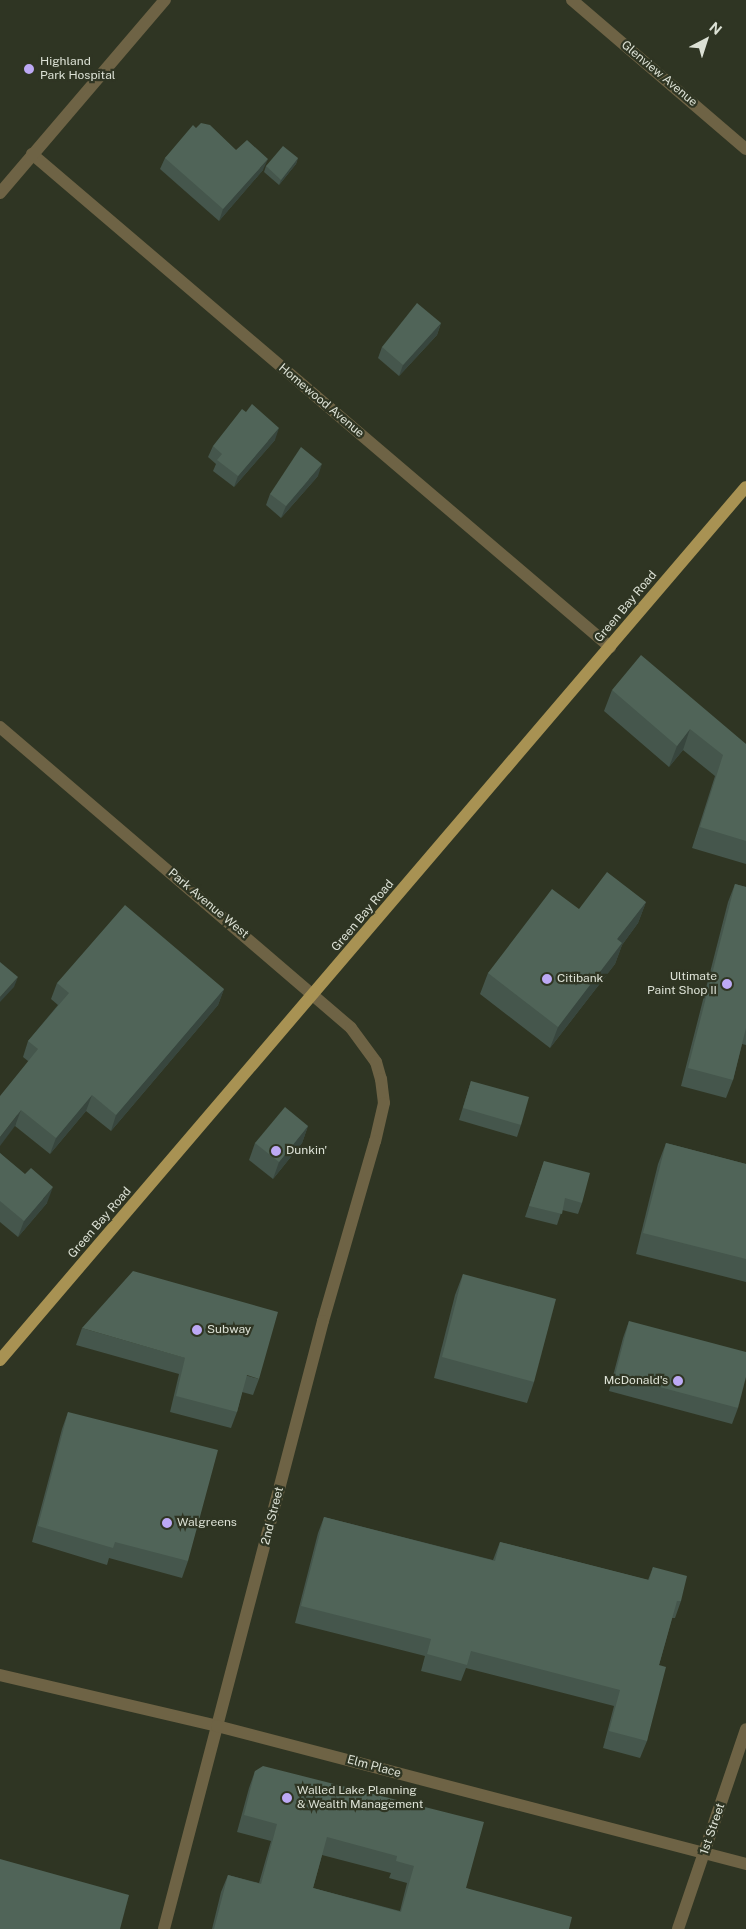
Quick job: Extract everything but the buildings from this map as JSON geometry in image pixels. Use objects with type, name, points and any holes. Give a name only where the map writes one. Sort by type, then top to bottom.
[{"type":"main road","name":"Green Bay Road","points":[[0,1360],[314,995],[746,487]]},
{"type":"street","points":[[0,193],[165,0]]},
{"type":"street","name":"Glenview Avenue","points":[[572,0],[746,149]]},
{"type":"street","name":"Homewood Avenue","points":[[32,154],[610,647]]},
{"type":"street","name":"Park Avenue West","points":[[0,727],[314,995],[361,1038],[376,1062],[384,1103]]},
{"type":"street","name":"2nd Street","points":[[164,1929],[384,1103]]},
{"type":"street","name":"Elm Place","points":[[0,1675],[217,1726],[746,1864]]},
{"type":"street","name":"1st Street","points":[[678,1929],[746,1729]]},
{"type":"place","name":"Highland Park Hospital","points":[[29,69]]},
{"type":"place","name":"Citibank","points":[[547,979]]},
{"type":"place","name":"Ultimate Paint Shop II","points":[[727,984]]},
{"type":"place","name":"Dunkin'","points":[[276,1151]]},
{"type":"place","name":"Subway","points":[[197,1330]]},
{"type":"place","name":"McDonald's","points":[[678,1381]]},
{"type":"place","name":"Walgreens","points":[[167,1523]]},
{"type":"place","name":"Walled Lake Planning & Wealth Management","points":[[287,1798]]}]
